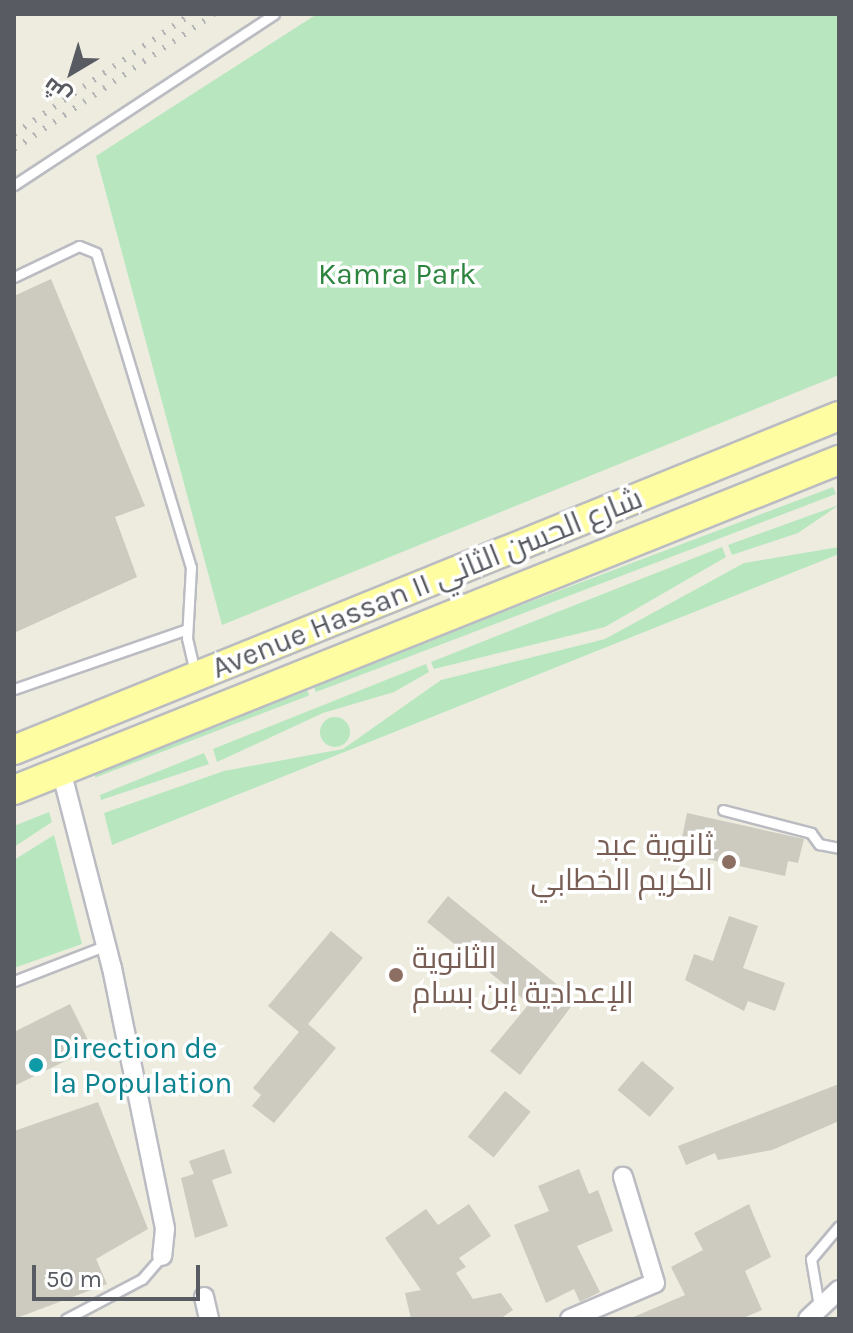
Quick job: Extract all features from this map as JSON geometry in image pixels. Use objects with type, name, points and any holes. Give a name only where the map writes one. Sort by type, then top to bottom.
[{"type":"main road","name":"Avenue Hassan II شارع الحسن الثاني","points":[[14,750],[839,416]]},
{"type":"main road","name":"Avenue Hassan II شارع الحسن الثاني","points":[[14,790],[839,460]]},
{"type":"street","points":[[61,770],[107,945],[165,1229],[162,1256]]},
{"type":"street","points":[[570,1319],[655,1283],[623,1177]]},
{"type":"street","points":[[814,1313],[839,1290]]},
{"type":"street","points":[[204,1297],[209,1319]]},
{"type":"lane","points":[[14,185],[274,14]]},
{"type":"lane","points":[[14,277],[79,246],[96,253],[191,567],[187,629],[196,677]]},
{"type":"lane","points":[[14,689],[187,629]]},
{"type":"lane","points":[[723,810],[811,833],[819,844],[839,848]]},
{"type":"lane","points":[[14,981],[107,945]]},
{"type":"lane","points":[[814,1313],[811,1259],[839,1226]]},
{"type":"lane","points":[[66,1319],[142,1279],[162,1256]]},
{"type":"green space","name":"Kamra Park","points":[[317,14],[839,14],[839,375],[222,625],[96,156]]},
{"type":"green space","points":[[833,487],[836,494],[316,692],[312,684]]},
{"type":"green space","points":[[839,505],[798,533],[732,555],[728,545]]},
{"type":"green space","points":[[722,547],[726,557],[605,627],[434,669],[431,662]]},
{"type":"green space","points":[[839,547],[839,554],[112,845],[104,813],[224,771],[343,749],[441,680],[605,639],[744,563]]},
{"type":"green space","points":[[426,664],[429,672],[394,692],[323,713],[217,762],[213,749]]},
{"type":"green space","points":[[306,687],[309,695],[95,777],[92,769]]},
{"type":"green space","points":[[335,717],[346,721],[350,732],[346,743],[335,747],[324,743],[320,732],[324,721]]},
{"type":"green space","points":[[204,753],[209,764],[101,800],[100,795]]},
{"type":"green space","points":[[49,812],[52,822],[14,847],[14,826]]},
{"type":"green space","points":[[54,835],[82,944],[14,968],[14,860]]},
{"type":"building","points":[[51,279],[145,506],[115,517],[137,577],[14,633],[14,296]]},
{"type":"building","points":[[687,813],[804,839],[798,863],[788,861],[785,876],[679,853]]},
{"type":"building","points":[[448,896],[576,1000],[520,1075],[490,1051],[529,1004],[427,922]]},
{"type":"building","points":[[729,916],[758,926],[743,968],[785,983],[775,1011],[748,1001],[744,1011],[685,980],[694,954],[713,961]]},
{"type":"building","points":[[331,931],[363,958],[308,1024],[336,1048],[274,1123],[252,1106],[261,1095],[253,1088],[299,1032],[268,1006]]},
{"type":"building","name":"Direction de la Population","points":[[70,1004],[92,1048],[14,1086],[14,1032]]},
{"type":"building","points":[[642,1061],[674,1088],[650,1117],[618,1090]]},
{"type":"building","points":[[839,1084],[839,1121],[772,1150],[718,1160],[715,1153],[686,1165],[678,1146]]},
{"type":"building","points":[[505,1091],[531,1112],[494,1158],[468,1137]]},
{"type":"building","points":[[98,1102],[148,1229],[96,1259],[107,1284],[14,1319],[14,1131]]},
{"type":"building","points":[[224,1149],[232,1173],[212,1180],[228,1226],[195,1238],[181,1178],[194,1174],[189,1161]]},
{"type":"building","points":[[579,1169],[589,1194],[598,1190],[613,1231],[577,1246],[600,1292],[580,1302],[574,1289],[546,1303],[514,1225],[549,1211],[538,1186]]},
{"type":"building","points":[[469,1204],[491,1236],[459,1258],[466,1267],[456,1273],[473,1299],[501,1293],[513,1310],[500,1319],[411,1319],[405,1293],[421,1290],[385,1238],[426,1209],[438,1225]]},
{"type":"building","points":[[749,1204],[771,1257],[745,1271],[762,1310],[741,1319],[629,1319],[685,1295],[671,1267],[703,1250],[694,1233]]},
{"type":"railway","points":[[14,134],[191,14]]},
{"type":"railway","points":[[14,149],[214,14]]},
{"type":"place","name":"ثانوية عبد الكريم الخطابي","points":[[729,862]]},
{"type":"place","name":"الثانوية الإعدادية إبن بسام","points":[[396,975]]},
{"type":"place","name":"Direction de la Population","points":[[36,1065]]}]
